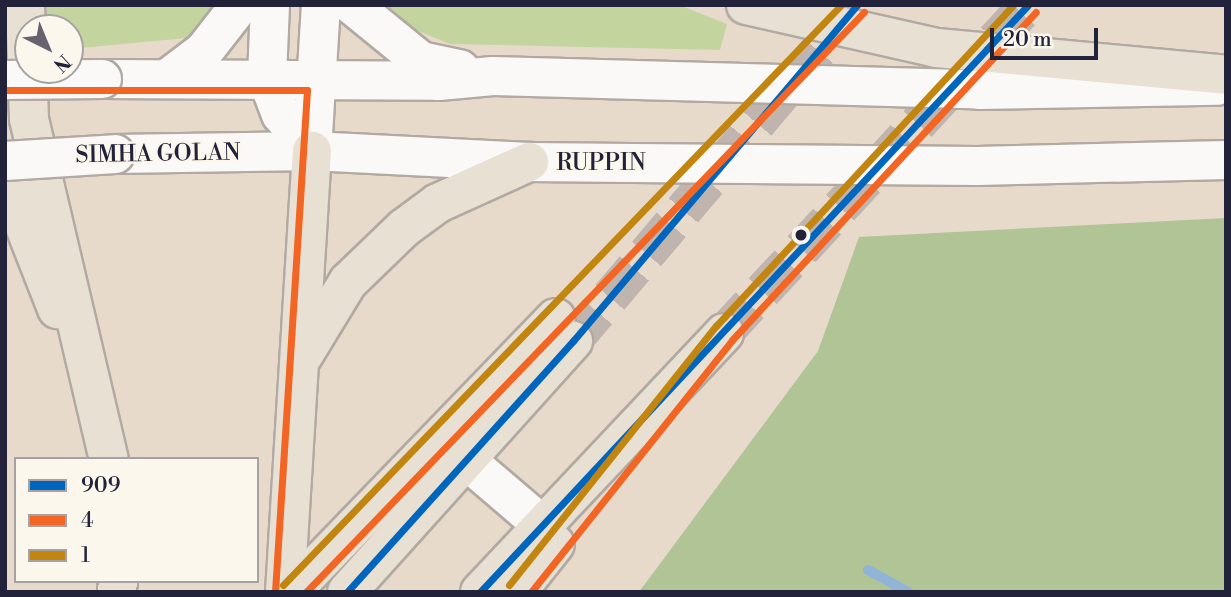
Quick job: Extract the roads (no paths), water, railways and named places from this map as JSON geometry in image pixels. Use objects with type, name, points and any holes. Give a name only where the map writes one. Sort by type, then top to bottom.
[{"type":"highway","points":[[25,5],[29,119],[90,385],[109,457]]},
{"type":"highway","points":[[746,5],[937,48],[1226,75]]},
{"type":"highway","points":[[285,592],[312,151]]},
{"type":"highway","points":[[300,361],[348,282],[404,228],[438,203],[529,162]]},
{"type":"highway","points":[[5,176],[90,385]]},
{"type":"highway","points":[[291,592],[565,329],[466,460],[348,592]]},
{"type":"highway","points":[[480,592],[724,333],[517,592]]},
{"type":"street","points":[[171,76],[204,51],[240,5]]},
{"type":"street","points":[[270,5],[267,78],[281,114],[312,151]]},
{"type":"street","points":[[312,151],[321,5]]},
{"type":"street","points":[[352,5],[421,61],[493,76]]},
{"type":"street","points":[[5,80],[171,76],[318,80],[493,76],[980,90],[1226,85]]},
{"type":"street","name":"SIMHA GOLAN","points":[[5,161],[115,154],[312,151]]},
{"type":"street","name":"RUPPIN","points":[[312,151],[529,162],[1226,160]]},
{"type":"street","points":[[466,460],[542,525]]},
{"type":"waterway","points":[[868,570],[908,592]]},
{"type":"tunnel","points":[[573,341],[857,5]]},
{"type":"tunnel","points":[[724,333],[1028,5]]}]
